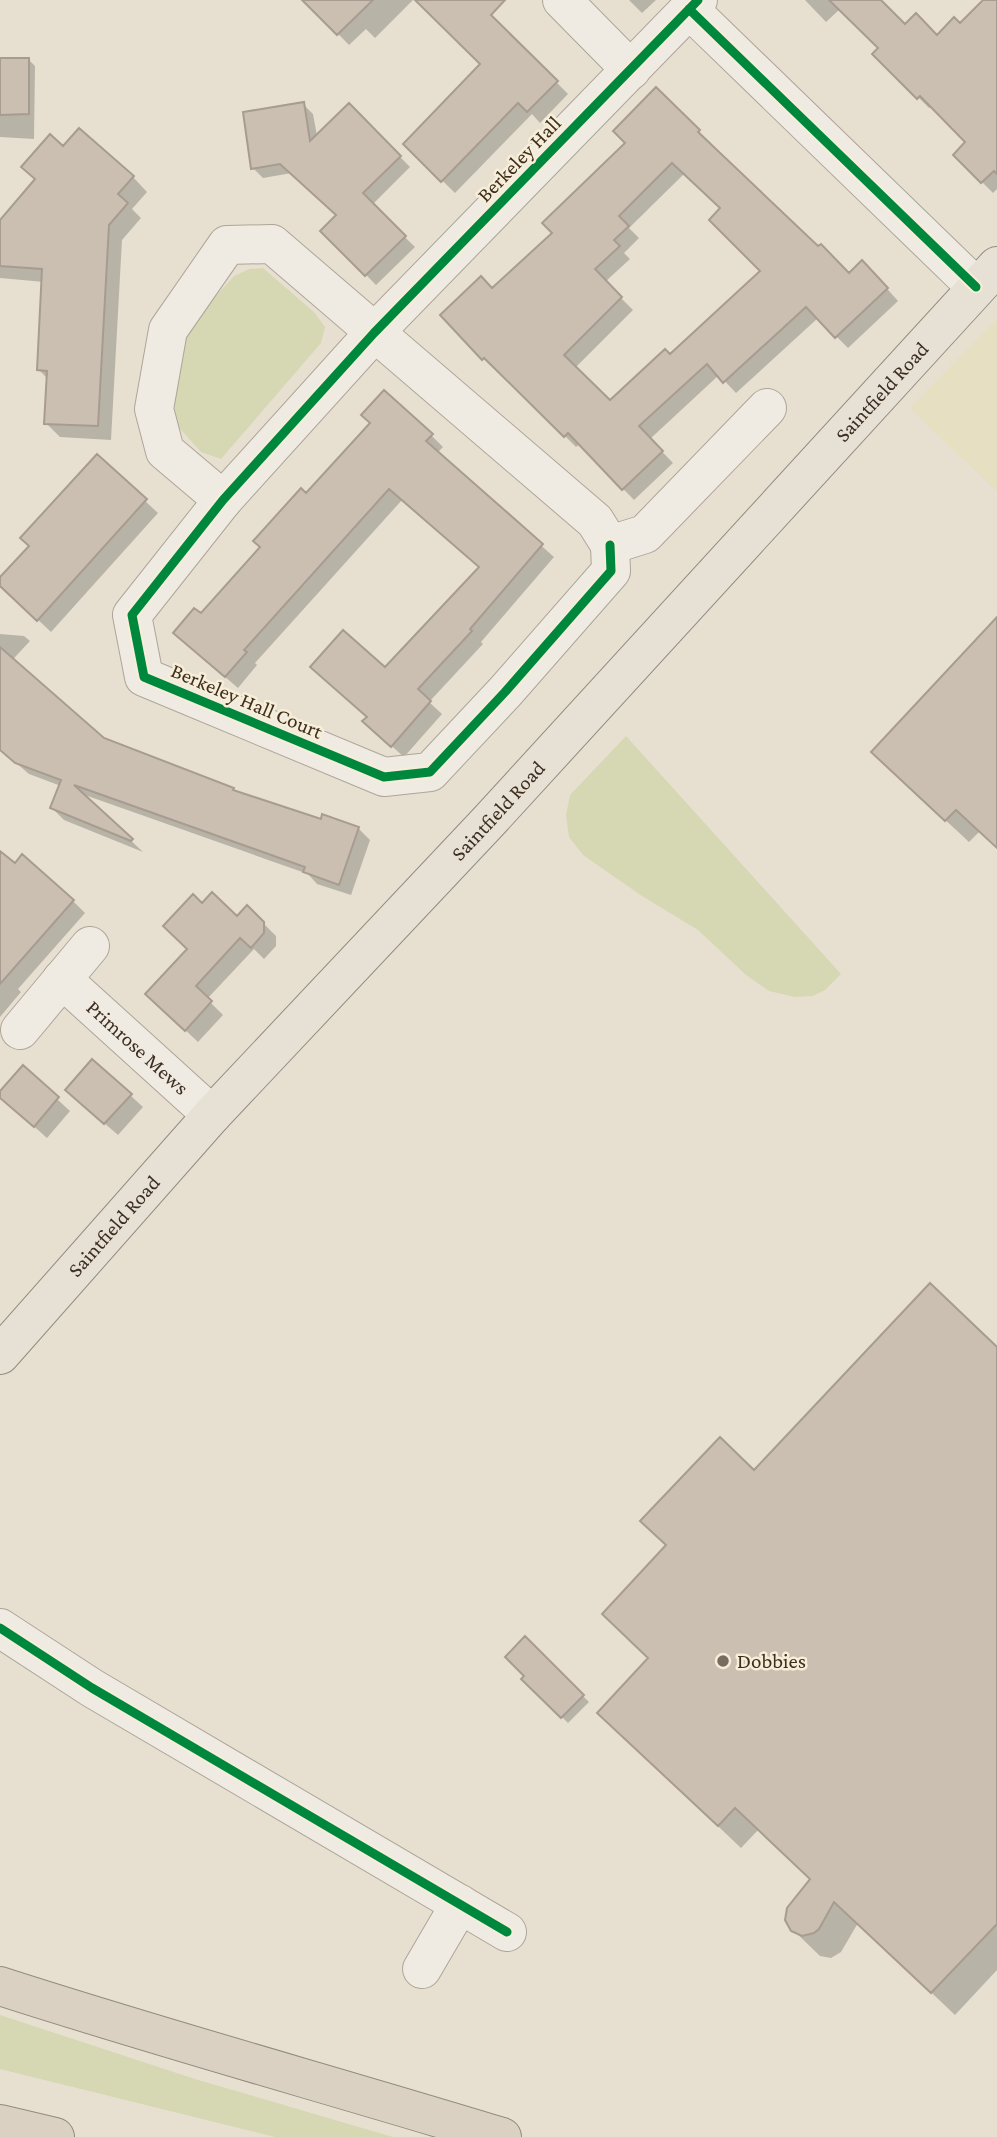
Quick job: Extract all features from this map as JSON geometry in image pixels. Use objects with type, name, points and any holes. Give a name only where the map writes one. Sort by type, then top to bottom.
[{"type":"highway","points":[[0,1986],[132,2029],[502,2137]]},
{"type":"highway","points":[[0,2124],[55,2137]]},
{"type":"main road","name":"Saintfield Road","points":[[0,1355],[212,1115],[489,821],[986,276]]},
{"type":"street","points":[[562,0],[631,70]]},
{"type":"street","name":"Berkeley Hall","points":[[374,332],[693,5],[986,276]]},
{"type":"street","points":[[223,500],[165,451],[154,408],[168,330],[226,245],[272,244],[595,522],[610,545],[645,534],[767,408]]},
{"type":"street","name":"Berkeley Hall Court","points":[[374,332],[223,500],[132,615],[144,677],[384,777],[430,772],[505,692],[611,570],[610,545]]},
{"type":"street","points":[[20,1030],[90,946]]},
{"type":"street","name":"Primrose Mews","points":[[62,979],[212,1115]]},
{"type":"street","points":[[0,1628],[92,1688],[507,1932]]},
{"type":"street","points":[[422,1969],[460,1904]]},
{"type":"shaded area","points":[[997,319],[997,492],[910,408]]},
{"type":"green space","points":[[263,268],[314,312],[325,327],[321,343],[221,459],[201,452],[173,421],[183,332],[234,276],[249,269]]},
{"type":"green space","points":[[626,736],[841,974],[825,990],[813,996],[795,997],[769,991],[746,975],[698,930],[642,896],[583,855],[569,837],[566,815],[570,795]]},
{"type":"green space","points":[[0,2015],[195,2079],[393,2137],[275,2137],[0,2069]]},
{"type":"building","points":[[302,0],[373,0],[337,35]]},
{"type":"building","points":[[415,0],[505,0],[491,15],[558,81],[527,112],[518,103],[441,182],[403,144],[480,64]]},
{"type":"building","points":[[829,0],[881,0],[905,24],[916,13],[937,35],[954,17],[960,23],[983,0],[997,0],[997,174],[994,171],[981,183],[953,155],[965,142],[920,96],[917,99],[872,54],[878,48]]},
{"type":"building","points":[[0,58],[29,58],[29,114],[0,115]]},
{"type":"building","points":[[656,87],[700,130],[698,132],[849,273],[862,260],[888,288],[835,338],[806,307],[723,383],[707,364],[639,426],[663,451],[622,490],[568,433],[564,437],[484,358],[482,360],[440,315],[481,276],[492,288],[552,233],[542,223],[625,143],[613,131]],"holes":[[[672,163],[720,208],[709,220],[760,271],[670,354],[665,349],[610,400],[564,355],[622,297],[595,269],[620,246],[614,240],[629,226],[619,216]]]},
{"type":"building","points":[[304,102],[310,141],[349,103],[401,156],[363,193],[406,236],[365,276],[320,231],[336,215],[280,164],[251,169],[243,112]]},
{"type":"building","points":[[79,128],[134,176],[118,194],[128,203],[109,225],[98,426],[44,424],[47,371],[37,370],[42,269],[0,266],[0,220],[35,179],[21,167],[50,134],[63,146]]},
{"type":"building","points":[[384,390],[433,434],[426,441],[543,544],[470,629],[472,631],[418,689],[431,701],[391,747],[362,721],[367,717],[310,667],[343,630],[385,667],[479,567],[389,489],[244,650],[247,652],[225,677],[173,633],[194,608],[201,613],[260,547],[253,541],[301,488],[306,493],[370,423],[361,415]]},
{"type":"building","points":[[97,454],[147,499],[37,621],[0,586],[0,577],[29,546],[20,538]]},
{"type":"building","points":[[997,617],[997,848],[956,810],[945,821],[871,752]]},
{"type":"building","points":[[0,647],[104,738],[234,788],[233,790],[321,819],[322,814],[359,827],[339,885],[303,872],[305,867],[74,785],[133,839],[131,841],[50,808],[61,780],[15,763],[0,750]]},
{"type":"building","points":[[0,851],[15,863],[22,854],[74,900],[0,984]]},
{"type":"building","points":[[212,892],[237,916],[247,905],[264,922],[264,933],[251,948],[240,938],[196,986],[212,1001],[185,1031],[145,994],[187,949],[163,926],[193,894],[202,903]]},
{"type":"building","points":[[92,1059],[132,1094],[104,1124],[65,1090]]},
{"type":"building","points":[[23,1065],[59,1097],[34,1127],[0,1098],[0,1091]]},
{"type":"building","points":[[930,1283],[997,1347],[997,1924],[931,1993],[834,1902],[814,1933],[802,1936],[791,1931],[785,1920],[787,1908],[810,1879],[735,1808],[718,1826],[597,1713],[648,1658],[602,1614],[666,1545],[640,1521],[720,1437],[754,1470]]},
{"type":"building","points":[[525,1636],[584,1695],[561,1718],[521,1679],[524,1676],[505,1657]]},
{"type":"cycle path","points":[[610,545],[611,571],[505,692],[430,772],[384,777],[144,677],[132,615],[223,500],[374,333],[698,0]]},
{"type":"cycle path","points":[[689,9],[976,287]]},
{"type":"cycle path","points":[[0,1628],[92,1688],[507,1932]]},
{"type":"place","name":"Dobbies","points":[[723,1661]]}]
